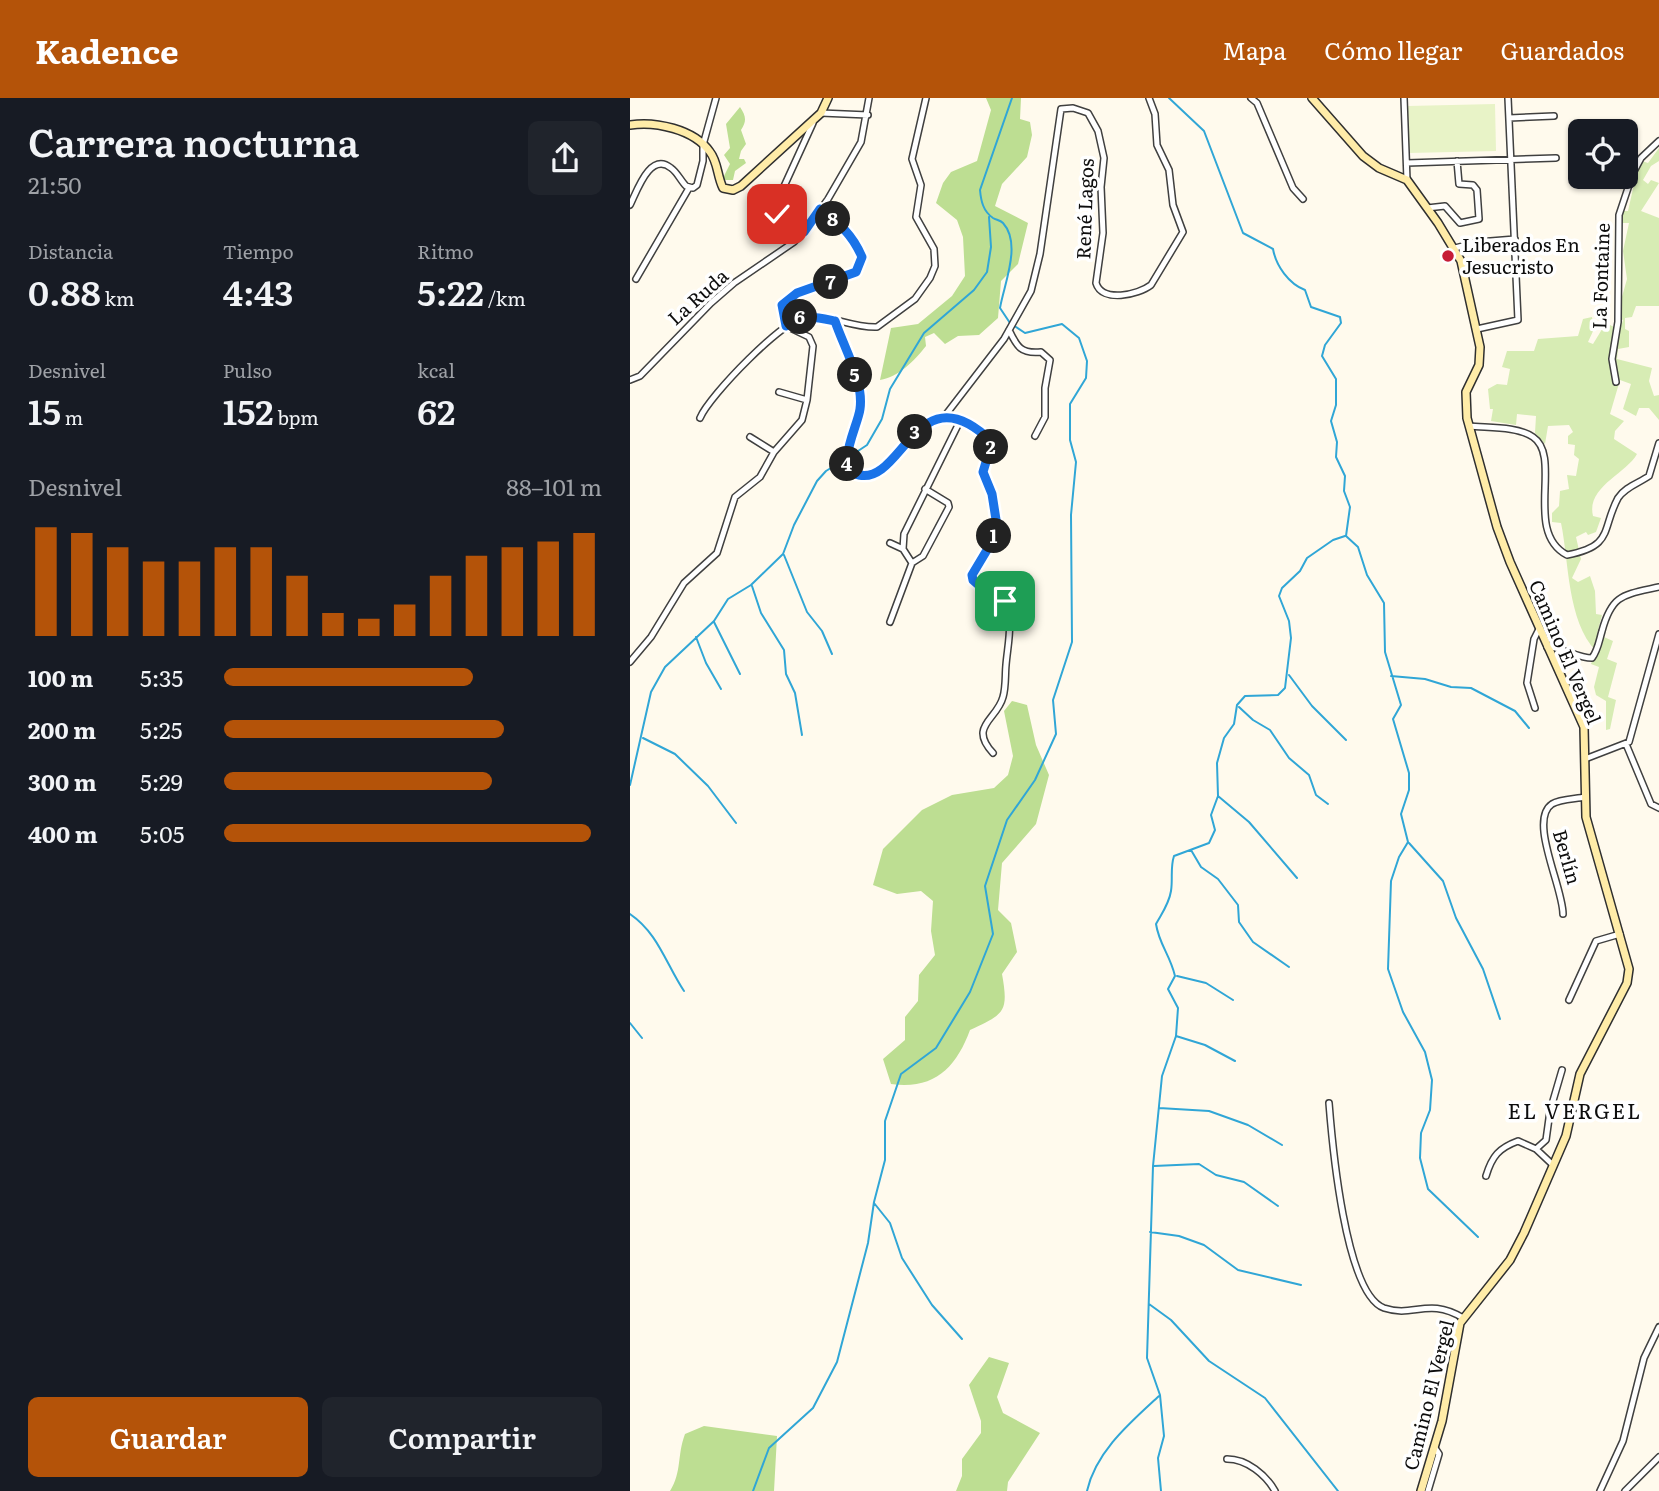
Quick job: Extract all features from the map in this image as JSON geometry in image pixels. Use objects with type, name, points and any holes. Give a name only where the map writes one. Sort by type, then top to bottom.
[{"type":"street","points":[[636,279],[689,188],[697,185],[703,145],[716,98]]},
{"type":"street","points":[[630,125],[662,125],[703,145],[712,155],[723,188],[733,190],[741,186],[814,120],[821,113],[828,98]]},
{"type":"street","name":"La Ruda","points":[[630,380],[640,376],[734,283],[794,242],[804,232],[861,142],[869,98]]},
{"type":"street","points":[[700,418],[731,377],[799,317],[810,316],[877,327],[915,299],[930,278],[935,265],[934,249],[916,217],[921,185],[912,159],[927,106],[926,98]]},
{"type":"street","name":"René Lagos","points":[[944,417],[1011,326],[1031,291],[1040,254],[1061,109],[1073,108],[1087,113],[1102,143],[1103,233],[1097,288],[1102,293],[1111,295],[1145,290],[1181,239],[1181,225],[1173,205],[1169,170],[1157,145],[1155,114],[1149,98]]},
{"type":"street","points":[[1251,98],[1257,103],[1293,188],[1303,199]]},
{"type":"street","name":"Camino El Vergel","points":[[1312,98],[1363,156],[1379,168],[1407,180],[1455,247],[1464,271],[1477,329],[1480,359],[1465,403],[1469,426],[1497,527],[1539,629],[1584,727],[1586,817],[1620,934],[1629,976],[1580,1074],[1566,1136],[1510,1260],[1463,1318],[1435,1448],[1421,1491]]},
{"type":"street","points":[[1404,98],[1407,180]]},
{"type":"street","points":[[1477,329],[1518,320],[1508,98]]},
{"type":"street","points":[[821,113],[868,115]]},
{"type":"street","points":[[1509,118],[1554,116]]},
{"type":"street","points":[[804,232],[777,214],[775,206],[814,120]]},
{"type":"street","name":"La Fontaine","points":[[1616,382],[1612,359],[1618,322],[1619,215],[1624,195],[1641,158],[1659,141]]},
{"type":"street","points":[[1407,163],[1556,158]]},
{"type":"street","points":[[1427,208],[1446,206],[1460,223],[1479,219],[1477,190],[1473,185],[1459,184],[1457,161]]},
{"type":"street","points":[[630,205],[646,172],[661,164],[671,167],[689,188]]},
{"type":"street","points":[[786,326],[782,305],[788,299],[797,293],[849,276],[856,272],[860,265],[862,257],[855,241],[845,228],[820,209]]},
{"type":"street","points":[[1455,247],[1515,239]]},
{"type":"street","points":[[835,321],[860,392],[858,423],[846,457],[852,473],[868,476],[880,471],[917,430],[944,417],[960,421],[992,442],[983,472],[992,494],[997,526],[993,540],[972,575],[973,580],[981,587],[997,587],[1002,592],[1010,621],[1004,696],[984,729],[986,745],[993,753]]},
{"type":"street","points":[[630,662],[651,637],[684,583],[717,553],[732,502],[760,477],[774,452],[802,420],[814,352],[812,340],[786,326]]},
{"type":"street","points":[[1011,326],[1016,347],[1027,352],[1041,352],[1050,360],[1045,388],[1045,417],[1035,436]]},
{"type":"street","points":[[779,392],[807,400]]},
{"type":"street","points":[[903,549],[904,534],[960,421]]},
{"type":"street","points":[[1469,426],[1526,433],[1540,443],[1544,453],[1545,507],[1550,538],[1554,547],[1567,555],[1594,545],[1605,536],[1618,499],[1628,488],[1649,476],[1659,443]]},
{"type":"street","points":[[750,437],[774,452]]},
{"type":"street","points":[[890,622],[912,563],[923,556],[949,507],[948,503],[925,489]]},
{"type":"street","points":[[890,543],[903,549],[912,563]]},
{"type":"street","points":[[1547,647],[1562,648],[1586,658],[1592,657],[1613,602],[1659,587]]},
{"type":"street","points":[[1535,708],[1527,686],[1534,639],[1539,629]]},
{"type":"street","points":[[1586,759],[1626,744],[1631,738],[1659,634]]},
{"type":"street","points":[[1626,744],[1651,804],[1659,808]]},
{"type":"street","name":"Berlín","points":[[1563,914],[1563,900],[1542,826],[1543,813],[1553,802],[1585,797]]},
{"type":"street","points":[[1569,1000],[1596,941],[1620,934]]},
{"type":"street","points":[[1536,1149],[1546,1140],[1550,1111],[1562,1070]]},
{"type":"street","points":[[1329,1103],[1340,1205],[1363,1282],[1376,1303],[1392,1310],[1443,1308],[1463,1318]]},
{"type":"street","points":[[1486,1176],[1490,1163],[1500,1148],[1518,1140],[1536,1149],[1553,1165]]},
{"type":"street","points":[[1600,1491],[1623,1441],[1644,1358],[1659,1327]]},
{"type":"street","points":[[1428,1491],[1439,1454],[1435,1448]]},
{"type":"street","points":[[1625,1491],[1659,1457]]},
{"type":"street","points":[[1227,1459],[1234,1459],[1266,1476],[1275,1491]]},
{"type":"green space","points":[[986,98],[1021,98],[1020,119],[1030,122],[1032,135],[1027,157],[1002,184],[995,206],[1028,223],[1018,264],[1001,281],[998,318],[979,335],[958,336],[945,344],[934,333],[925,337],[926,346],[911,363],[894,376],[880,380],[891,328],[918,324],[952,296],[965,276],[963,237],[957,220],[936,203],[943,183],[951,172],[977,161],[991,110]]},
{"type":"green space","points":[[1495,104],[1496,151],[1409,153],[1408,106]]},
{"type":"green space","points":[[740,107],[745,118],[741,130],[746,144],[739,159],[744,159],[746,163],[735,171],[733,180],[722,180],[730,164],[724,155],[730,148],[726,124]]},
{"type":"green space","points":[[1659,148],[1659,161],[1651,166],[1643,180],[1648,184],[1651,180],[1659,183],[1641,211],[1659,218],[1659,306],[1636,306],[1632,317],[1625,318],[1625,329],[1629,331],[1629,347],[1618,349],[1617,359],[1652,368],[1649,381],[1654,396],[1659,395],[1659,420],[1649,408],[1639,408],[1636,416],[1623,409],[1631,384],[1620,380],[1610,414],[1624,421],[1615,431],[1614,439],[1637,454],[1595,497],[1593,516],[1601,518],[1596,532],[1588,535],[1586,532],[1576,537],[1581,559],[1572,578],[1578,582],[1590,576],[1595,591],[1596,614],[1602,615],[1597,634],[1613,641],[1607,659],[1617,663],[1608,697],[1616,700],[1610,729],[1606,730],[1606,701],[1596,695],[1594,687],[1599,667],[1591,664],[1596,651],[1579,624],[1574,607],[1561,523],[1552,522],[1552,513],[1559,506],[1560,491],[1569,489],[1567,475],[1576,476],[1579,459],[1574,455],[1575,445],[1568,444],[1568,436],[1573,432],[1569,425],[1548,426],[1545,444],[1535,433],[1536,416],[1517,414],[1516,425],[1491,421],[1493,409],[1490,409],[1488,389],[1497,384],[1507,385],[1510,369],[1502,367],[1507,351],[1534,351],[1538,339],[1578,336],[1583,319],[1592,317],[1594,329],[1588,342],[1593,344],[1604,326],[1610,325],[1620,330],[1623,320],[1616,318],[1627,279],[1623,251],[1629,223],[1621,223],[1620,211],[1628,211],[1633,189],[1638,189],[1638,169],[1642,161],[1648,163]]},
{"type":"green space","points":[[1012,701],[1027,705],[1036,745],[1049,775],[1036,824],[1002,863],[998,910],[1011,923],[1017,952],[1002,974],[1004,1005],[997,1016],[970,1030],[958,1055],[941,1074],[920,1083],[891,1084],[883,1059],[905,1040],[905,1017],[918,1001],[919,975],[935,955],[931,931],[933,901],[921,891],[897,894],[873,885],[883,849],[922,810],[952,795],[994,788],[1008,775],[1013,756],[1004,711]]},
{"type":"green space","points":[[989,1357],[1009,1363],[997,1397],[1003,1413],[1040,1433],[1008,1482],[1007,1491],[956,1491],[962,1476],[962,1459],[981,1433],[981,1421],[969,1385]]},
{"type":"green space","points":[[704,1426],[777,1436],[774,1491],[670,1491],[676,1477],[685,1434]]},
{"type":"waterway","points":[[753,1491],[769,1448],[813,1408],[837,1362],[868,1243],[874,1202],[885,1160],[885,1121],[901,1074],[936,1048],[970,992],[993,934],[985,886],[1007,820],[1035,780],[1056,734],[1053,700],[1072,642],[1071,515],[1076,462],[1070,440],[1070,404],[1086,378],[1087,361],[1079,338],[1062,324],[1025,333],[1010,323],[1000,308],[1010,264],[1011,242],[1003,223],[993,218],[985,209],[980,190],[1012,98]]},
{"type":"waterway","points":[[1169,98],[1204,131],[1243,233],[1273,249],[1284,274],[1305,290],[1311,307],[1340,317],[1341,323],[1325,345],[1322,356],[1336,379],[1336,405],[1331,421],[1337,442],[1336,457],[1345,476],[1344,491],[1350,507],[1346,536],[1358,547],[1367,575],[1384,603],[1385,652],[1401,705],[1393,719],[1409,773],[1409,790],[1401,814],[1408,842],[1399,857],[1391,881],[1388,969],[1403,1012],[1425,1052],[1432,1080],[1430,1110],[1421,1133],[1420,1158],[1428,1189],[1478,1237]]},
{"type":"waterway","points":[[849,457],[867,445],[882,419],[890,389],[924,333],[974,290],[987,272],[991,247],[989,217]]},
{"type":"waterway","points":[[630,785],[651,692],[665,667],[714,621],[728,599],[751,585],[783,554],[794,525],[817,481],[826,471],[844,460]]},
{"type":"waterway","points":[[1161,1491],[1158,1458],[1164,1436],[1160,1395],[1147,1358],[1153,1166],[1162,1076],[1176,1036],[1178,1008],[1168,989],[1175,976],[1156,924],[1170,896],[1174,856],[1209,843],[1215,830],[1211,815],[1218,796],[1217,763],[1224,738],[1234,724],[1237,705],[1245,696],[1278,695],[1285,688],[1291,638],[1289,621],[1279,596],[1282,588],[1300,571],[1307,558],[1333,540],[1345,536]]},
{"type":"waterway","points":[[784,555],[807,612],[822,631],[832,654]]},
{"type":"waterway","points":[[752,586],[761,613],[784,650],[786,674],[795,693],[802,735]]},
{"type":"waterway","points":[[714,622],[740,674]]},
{"type":"waterway","points":[[696,637],[706,663],[721,689]]},
{"type":"waterway","points":[[1289,675],[1312,706],[1346,740]]},
{"type":"waterway","points":[[1391,676],[1471,688],[1515,711],[1529,728]]},
{"type":"waterway","points":[[1239,707],[1270,730],[1289,758],[1309,775],[1316,795],[1328,804]]},
{"type":"waterway","points":[[643,738],[675,754],[708,786],[736,823]]},
{"type":"waterway","points":[[1218,796],[1249,822],[1297,878]]},
{"type":"waterway","points":[[1409,843],[1443,881],[1456,918],[1483,969],[1500,1019]]},
{"type":"waterway","points":[[1191,850],[1201,867],[1218,879],[1238,905],[1239,922],[1253,942],[1289,967]]},
{"type":"waterway","points":[[630,914],[648,930],[684,991]]},
{"type":"waterway","points":[[1177,976],[1206,983],[1233,1000]]},
{"type":"waterway","points":[[630,1023],[642,1038]]},
{"type":"waterway","points":[[1176,1036],[1205,1045],[1235,1061]]},
{"type":"waterway","points":[[1159,1108],[1209,1111],[1248,1125],[1282,1145]]},
{"type":"waterway","points":[[1154,1166],[1199,1164],[1216,1175],[1244,1182],[1278,1206]]},
{"type":"waterway","points":[[874,1203],[890,1223],[902,1258],[932,1305],[962,1339]]},
{"type":"waterway","points":[[1150,1232],[1179,1236],[1204,1245],[1238,1270],[1301,1285]]},
{"type":"waterway","points":[[1149,1304],[1171,1320],[1209,1361],[1265,1398],[1338,1491]]},
{"type":"waterway","points":[[1087,1491],[1106,1450],[1159,1396]]},
{"type":"place","name":"Liberados En Jesucristo","points":[[1448,256]]},
{"type":"district","name":"EL VERGEL","points":[[1575,1112]]},
{"type":"route","points":[[777,214],[804,232],[820,209],[845,228],[862,257],[856,272],[797,293],[782,305],[786,326],[799,317],[810,316],[835,321],[860,392],[858,423],[846,457],[852,473],[868,476],[880,471],[917,430],[944,417],[960,421],[992,442],[983,472],[992,494],[997,526],[993,540],[972,575],[973,580],[981,587],[997,587],[1005,601]]}]
